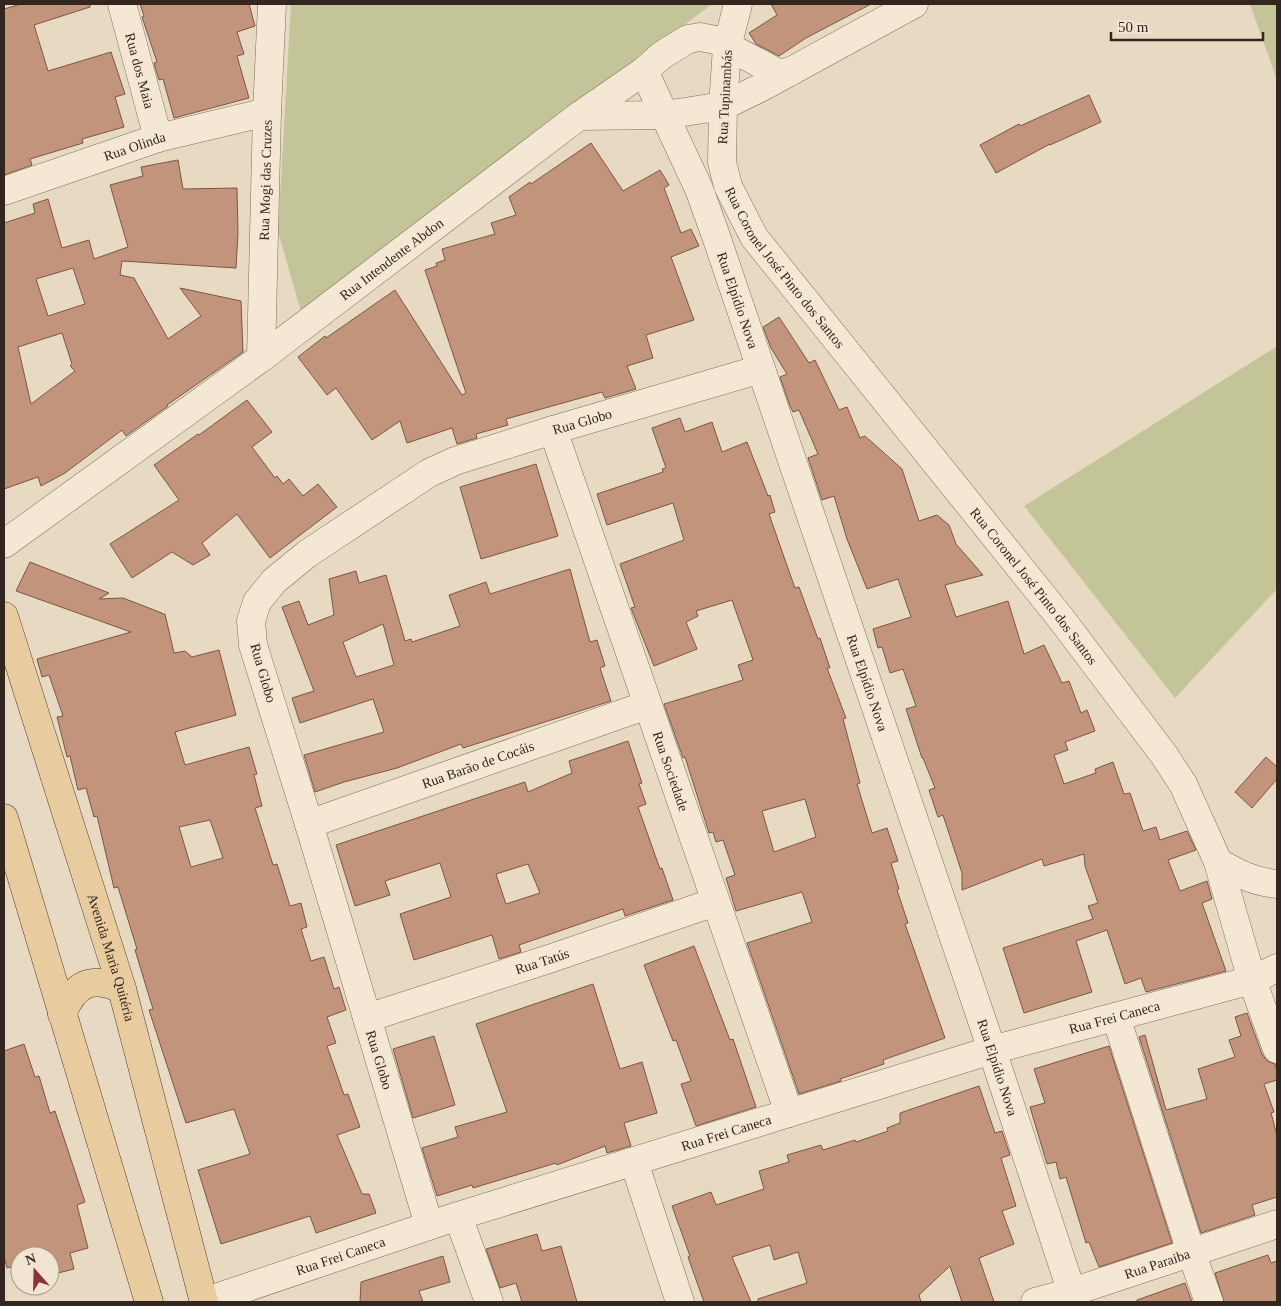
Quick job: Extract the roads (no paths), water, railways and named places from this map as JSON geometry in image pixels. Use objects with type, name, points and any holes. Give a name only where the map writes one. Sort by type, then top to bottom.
[{"type":"main road","name":"Avenida Maria Quitéria","points":[[4,616],[122,989],[204,1302]]},
{"type":"main road","points":[[4,818],[149,1302]]},
{"type":"main road","points":[[62,1014],[69,999],[79,987],[91,982],[108,983],[122,989]]},
{"type":"street","name":"Rua dos Maia","points":[[122,4],[158,138]]},
{"type":"street","name":"Rua Mogi das Cruzes","points":[[261,358],[267,112],[272,4]]},
{"type":"street","name":"Rua Tupinambás","points":[[722,162],[726,47],[738,4]]},
{"type":"street","points":[[580,116],[665,114],[723,106],[790,72],[914,4]]},
{"type":"street","name":"Rua Intendente Abdon","points":[[4,544],[261,358],[580,116],[644,71],[662,55],[688,39],[700,37],[716,40],[778,73],[790,72]]},
{"type":"street","name":"Rua Elpídio Nova","points":[[644,71],[699,189],[992,1050],[1073,1297]]},
{"type":"street","name":"Rua Olinda","points":[[4,191],[158,138],[267,112]]},
{"type":"street","name":"Rua Coronel José Pinto dos Santos","points":[[722,162],[728,186],[754,237],[1059,616],[1164,754],[1183,784],[1218,862],[1252,980],[1277,1049]]},
{"type":"street","name":"Rua Globo","points":[[429,1225],[309,824],[253,645],[251,621],[257,602],[274,581],[308,554],[429,473],[455,461],[552,430],[761,370]]},
{"type":"street","name":"Rua Sociedade","points":[[552,430],[789,1113]]},
{"type":"street","name":"Rua Barão de Cocáis","points":[[309,824],[647,705]]},
{"type":"street","points":[[1218,862],[1244,877],[1264,883],[1277,884]]},
{"type":"street","name":"Rua Tatús","points":[[367,1018],[552,958],[715,902]]},
{"type":"street","name":"Rua Frei Caneca","points":[[204,1302],[429,1225],[992,1050],[1252,980],[1277,968]]},
{"type":"street","points":[[1116,1017],[1191,1252],[1209,1302]]},
{"type":"street","points":[[634,1162],[680,1302]]},
{"type":"street","points":[[458,1216],[489,1302]]},
{"type":"street","name":"Rua Paraiba","points":[[1035,1302],[1073,1297],[1191,1252],[1277,1224]]}]
